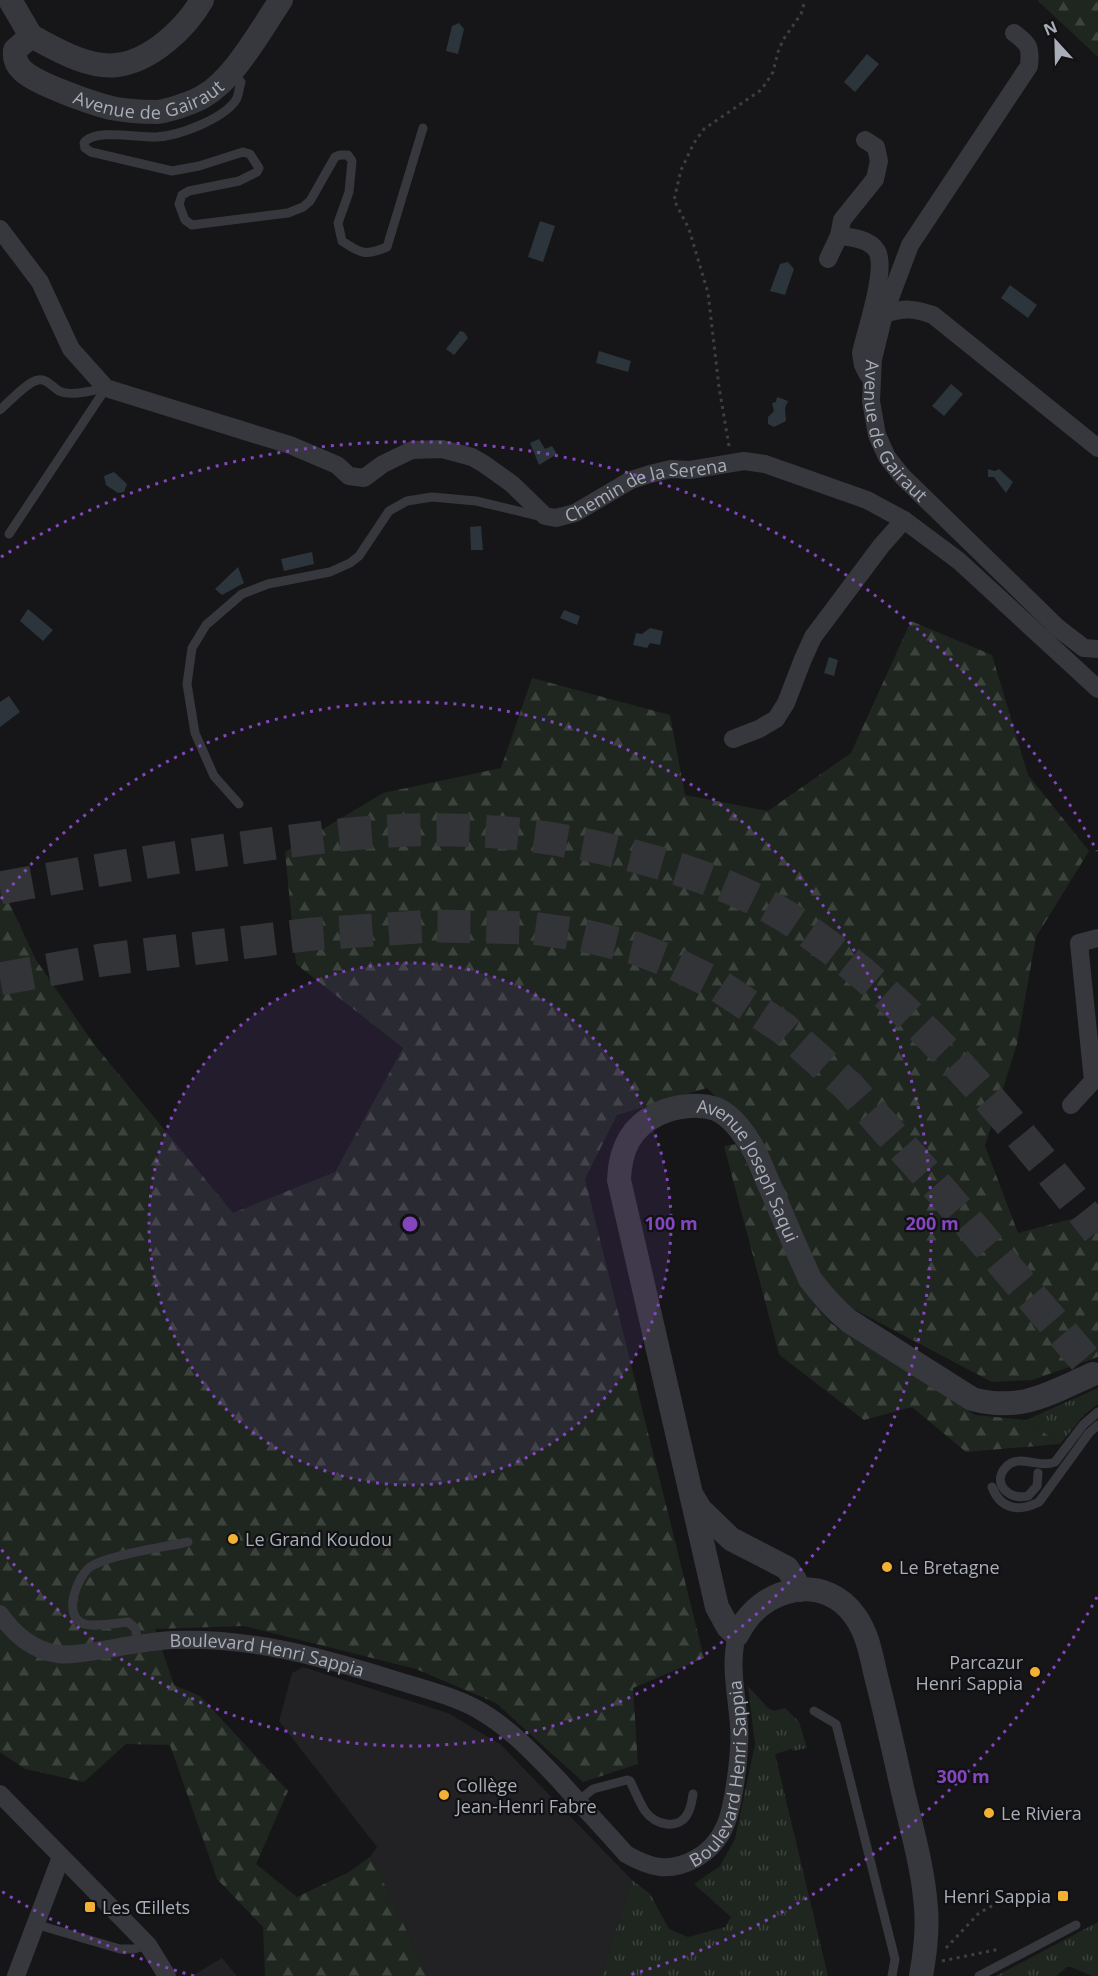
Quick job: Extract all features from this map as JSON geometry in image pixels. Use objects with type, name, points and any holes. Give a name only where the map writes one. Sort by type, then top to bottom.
[{"type":"street","points":[[10,0],[31,36],[69,56],[93,63],[117,65],[148,55],[175,35],[202,0]]},
{"type":"street","name":"Avenue de Gairaut","points":[[31,36],[15,50],[15,58],[23,71],[72,96],[112,108],[137,112],[160,112],[204,97],[232,71],[281,0]]},
{"type":"street","name":"Avenue de Gairaut","points":[[1014,33],[1026,42],[1030,51],[1029,66],[910,245],[884,314],[873,359],[871,401],[878,435],[887,457],[902,477],[1058,628],[1084,648],[1098,649]]},
{"type":"street","points":[[828,259],[839,236],[842,220],[874,179],[879,161],[876,147],[865,140]]},
{"type":"street","points":[[0,229],[40,282],[71,349],[106,388]]},
{"type":"street","points":[[839,236],[869,243],[877,252],[881,268],[861,353],[863,365],[872,382]]},
{"type":"street","points":[[884,314],[900,309],[916,309],[933,315],[1098,448]]},
{"type":"street","name":"Chemin de la Serena","points":[[106,388],[290,445],[337,465],[349,476],[364,478],[383,464],[412,450],[442,449],[472,457],[512,484],[545,516],[556,518],[575,513],[631,480],[650,474],[672,469],[690,470],[744,461],[765,464],[867,500],[904,520],[959,561],[1098,689]]},
{"type":"street","points":[[733,739],[759,729],[776,719],[786,703],[802,658],[813,637],[881,546],[904,520]]},
{"type":"street","points":[[1071,1105],[1093,1081],[1079,943],[1098,938]]},
{"type":"street","name":"Avenue Joseph Saqui","points":[[737,1635],[728,1627],[717,1607],[619,1180],[619,1164],[624,1147],[636,1129],[648,1118],[685,1106],[716,1109],[731,1119],[752,1147],[810,1279],[821,1294],[849,1321],[972,1399],[991,1404],[1013,1404],[1038,1399],[1096,1372]]},
{"type":"street","points":[[690,1495],[700,1509],[731,1539],[787,1568],[799,1590]]},
{"type":"street","name":"Boulevard Henri Sappia","points":[[0,1614],[11,1629],[26,1641],[39,1649],[58,1654],[82,1653],[174,1640],[204,1640],[281,1648],[438,1693],[477,1709],[512,1732],[626,1854],[639,1862],[655,1867],[672,1867],[689,1863],[704,1854],[716,1842],[730,1811],[740,1729],[732,1652],[745,1620],[754,1609],[780,1594],[814,1590],[831,1594],[846,1605],[864,1629],[887,1719],[922,1875],[927,1909],[925,1968]]},
{"type":"street","points":[[0,1794],[8,1811],[60,1857],[148,1945],[167,1976]]},
{"type":"street","points":[[16,1976],[60,1857]]},
{"type":"lane","points":[[232,71],[241,82],[236,99],[216,117],[179,132],[158,137],[97,135],[87,139],[84,143],[85,148],[91,152],[172,171],[199,166],[243,152],[250,154],[259,168],[257,172],[239,181],[189,191],[182,195],[179,204],[185,220],[192,225],[288,213],[303,207],[310,201],[335,157],[348,155],[352,161],[349,192],[338,223],[342,241],[356,251],[371,254],[387,247],[423,128]]},
{"type":"lane","points":[[0,410],[37,380],[45,380],[59,391],[72,393],[106,388]]},
{"type":"lane","points":[[9,534],[106,388]]},
{"type":"lane","points":[[239,804],[214,776],[195,733],[187,684],[192,648],[206,625],[242,594],[268,584],[330,572],[350,563],[359,556],[389,511],[407,501],[432,497],[476,501],[536,516],[545,516]]},
{"type":"lane","points":[[1038,1473],[1033,1492],[1022,1498],[1010,1495],[1002,1485],[1002,1473],[1013,1461],[1049,1464],[1055,1462],[1083,1425],[1098,1412]]},
{"type":"lane","points":[[992,1487],[999,1499],[1006,1505],[1028,1508],[1039,1502],[1089,1433],[1098,1425]]},
{"type":"lane","points":[[138,1644],[135,1628],[128,1622],[90,1625],[77,1620],[73,1612],[74,1595],[79,1582],[88,1569],[102,1561],[188,1542]]},
{"type":"lane","points":[[814,1711],[836,1724],[895,1959],[892,1976]]},
{"type":"lane","points":[[578,1801],[593,1789],[622,1779],[627,1780],[630,1781],[645,1811],[654,1820],[671,1825],[681,1822],[688,1813],[693,1794]]},
{"type":"lane","points":[[35,1924],[120,1949],[134,1949],[148,1945]]},
{"type":"lane","points":[[979,1976],[1076,1925]]},
{"type":"path","points":[[732,463],[719,387],[708,293],[689,229],[674,200],[681,170],[694,143],[704,129],[761,90],[773,72],[781,46],[801,14],[805,0]]},
{"type":"path","points":[[925,1968],[979,1913],[1012,1895]]},
{"type":"path","points":[[925,1968],[999,1949]]},
{"type":"shaded area","points":[[459,23],[464,29],[458,54],[446,51],[452,26]]},
{"type":"shaded area","points":[[867,54],[879,64],[855,92],[844,82]]},
{"type":"shaded area","points":[[540,221],[555,226],[543,262],[528,257]]},
{"type":"shaded area","points":[[788,262],[794,269],[785,295],[770,291],[780,264]]},
{"type":"shaded area","points":[[1010,285],[1037,305],[1028,318],[1001,298]]},
{"type":"shaded area","points":[[460,331],[464,332],[468,338],[454,355],[446,349]]},
{"type":"shaded area","points":[[599,351],[631,361],[628,372],[596,363]]},
{"type":"shaded area","points":[[951,384],[963,394],[944,416],[932,406]]},
{"type":"shaded area","points":[[777,397],[788,401],[785,408],[786,421],[774,427],[768,424],[768,417],[774,411],[772,403],[776,402]]},
{"type":"shaded area","points":[[539,439],[545,449],[552,446],[557,454],[539,465],[530,443]]},
{"type":"shaded area","points":[[988,469],[995,471],[999,469],[1013,482],[1006,493],[994,477],[988,477]]},
{"type":"shaded area","points":[[114,472],[127,484],[124,492],[118,493],[106,485],[104,476]]},
{"type":"shaded area","points":[[481,526],[483,550],[471,550],[470,527]]},
{"type":"shaded area","points":[[312,552],[314,564],[284,571],[281,559]]},
{"type":"shaded area","points":[[238,567],[244,583],[222,595],[215,589]]},
{"type":"shaded area","points":[[28,609],[53,630],[43,641],[20,621]]},
{"type":"shaded area","points":[[564,610],[580,616],[577,625],[560,618]]},
{"type":"shaded area","points":[[650,628],[663,631],[660,645],[650,643],[647,648],[633,645],[636,633],[642,634]]},
{"type":"shaded area","points":[[829,657],[838,660],[834,676],[824,673]]},
{"type":"shaded area","points":[[9,696],[20,712],[0,727],[0,702]]},
{"type":"shaded area","name":"Collège Jean-Henri Fabre","points":[[303,1667],[448,1713],[500,1744],[632,1880],[602,1976],[428,1976],[371,1856],[377,1847],[279,1721],[292,1673]]},
{"type":"shaded area","points":[[222,1958],[237,1976],[192,1976]]},
{"type":"green space","points":[[1098,0],[1098,57],[1038,1]]},
{"type":"green space","points":[[911,621],[992,655],[1028,775],[1089,851],[1036,937],[1017,1044],[985,1146],[1018,1233],[1098,1212],[1098,1357],[1032,1380],[992,1382],[829,1296],[751,1131],[707,1088],[617,1115],[585,1179],[704,1658],[633,1688],[638,1764],[583,1782],[496,1703],[416,1669],[244,1626],[155,1629],[174,1685],[200,1696],[288,1791],[256,1864],[297,1897],[349,1872],[371,1856],[428,1976],[265,1976],[263,1927],[217,1879],[170,1745],[126,1744],[84,1782],[25,1769],[0,1752],[0,883],[36,960],[93,1043],[233,1213],[335,1172],[403,1048],[296,964],[285,852],[383,793],[501,768],[532,678],[670,715],[685,795],[768,811],[851,753]]},
{"type":"green space","points":[[737,1144],[811,1300],[832,1324],[975,1415],[1026,1420],[1060,1444],[966,1452],[912,1407],[864,1420],[782,1357],[779,1354],[724,1146]]},
{"type":"green space","points":[[1098,1388],[1098,1404],[1084,1415],[1060,1444],[1026,1420]]},
{"type":"green space","points":[[748,1686],[768,1708],[774,1711],[785,1708],[799,1722],[807,1748],[793,1751],[791,1749],[775,1754],[828,1976],[602,1976],[632,1880],[650,1894],[669,1929],[688,1937],[725,1927],[731,1917],[694,1884],[720,1866],[735,1839],[755,1744]]},
{"type":"green space","points":[[1098,1922],[1098,1976],[1067,1967],[1056,1976],[996,1976]]},
{"type":"tunnel","points":[[0,888],[277,843],[363,833],[421,830],[501,832],[567,841],[670,866],[726,886],[762,903],[796,923],[881,989],[920,1026],[995,1105],[1098,1231]]},
{"type":"tunnel","points":[[0,979],[102,960],[313,934],[434,926],[532,928],[582,935],[635,948],[669,961],[716,984],[783,1028],[849,1087],[944,1194],[1098,1375]]},
{"type":"place","name":"Le Grand Koudou","points":[[233,1539]]},
{"type":"place","name":"Le Bretagne","points":[[887,1567]]},
{"type":"place","name":"Parcazur Henri Sappia","points":[[1035,1672]]},
{"type":"place","name":"Collège Jean-Henri Fabre","points":[[444,1795]]},
{"type":"place","name":"Le Riviera","points":[[989,1813]]},
{"type":"place","name":"Henri Sappia","points":[[1063,1896]]},
{"type":"place","name":"Les Œillets","points":[[90,1907]]}]
